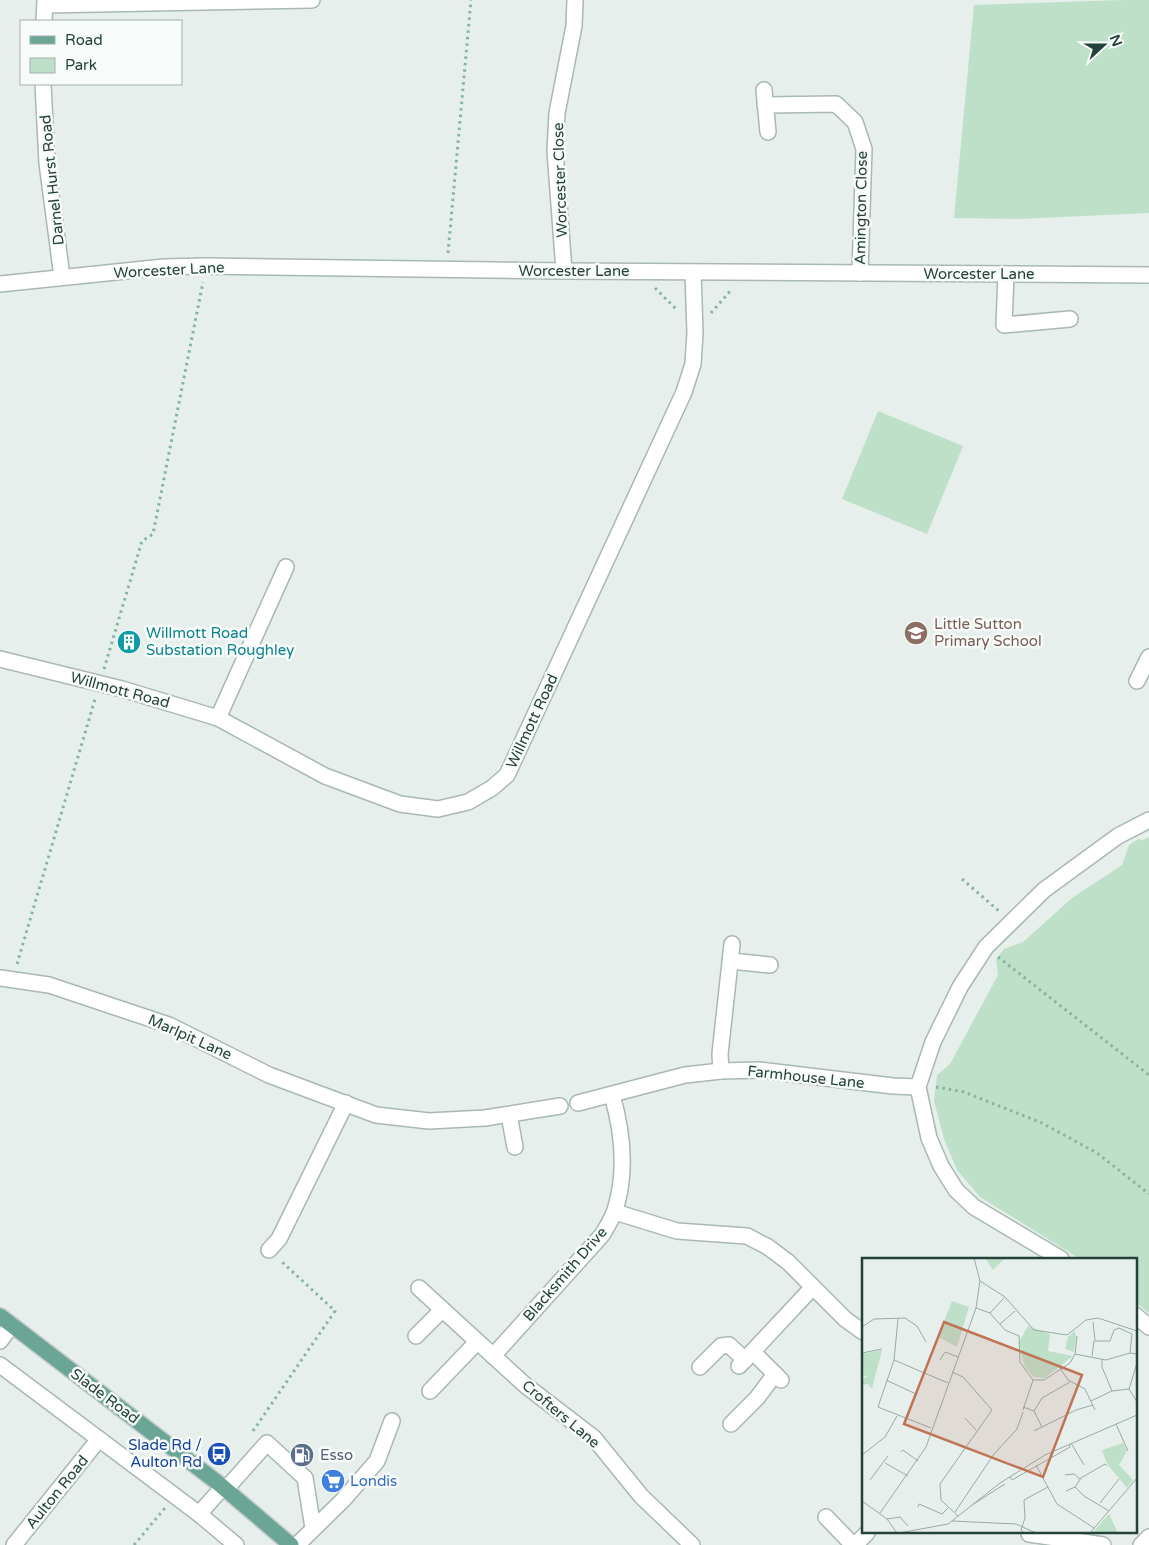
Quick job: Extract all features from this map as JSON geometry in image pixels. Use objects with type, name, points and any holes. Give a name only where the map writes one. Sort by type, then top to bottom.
[{"type":"main road","name":"Slade Road","points":[[6,1320],[225,1488],[291,1545]]},
{"type":"street","points":[[44,20],[45,2],[312,0]]},
{"type":"street","name":"Worcester Close","points":[[564,271],[556,141],[557,113],[574,26],[575,0]]},
{"type":"street","name":"Darnel Hurst Road","points":[[43,85],[47,163],[62,277]]},
{"type":"street","name":"Amington Close","points":[[768,132],[764,98],[836,104],[855,122],[864,149],[860,273]]},
{"type":"street","name":"Worcester Lane","points":[[0,284],[164,267],[206,266],[447,270],[1149,275]]},
{"type":"street","name":"Willmott Road","points":[[0,659],[122,688],[218,718],[325,776],[400,804],[438,809],[468,802],[492,788],[507,775],[684,392],[693,364],[695,333],[694,272]]},
{"type":"street","points":[[1006,274],[1004,325],[1070,320]]},
{"type":"street","points":[[218,718],[286,567]]},
{"type":"street","points":[[1137,681],[1148,660]]},
{"type":"street","points":[[1059,1258],[974,1206],[956,1190],[941,1166],[930,1138],[918,1087],[934,1042],[960,987],[986,947],[1044,890],[1118,836],[1149,820]]},
{"type":"street","points":[[721,1071],[720,1054],[732,944]]},
{"type":"street","points":[[731,961],[770,965]]},
{"type":"street","name":"Marlpit Lane","points":[[6,979],[49,984],[169,1025],[269,1075],[376,1115],[429,1121],[485,1118],[560,1106]]},
{"type":"street","name":"Farmhouse Lane","points":[[578,1103],[685,1075],[721,1071],[759,1070],[892,1086],[918,1087]]},
{"type":"street","name":"Blacksmith Drive","points":[[493,1356],[602,1235],[615,1212],[621,1184],[622,1160],[620,1122],[612,1095]]},
{"type":"street","points":[[269,1250],[280,1239],[346,1103]]},
{"type":"street","points":[[509,1115],[516,1147]]},
{"type":"street","points":[[615,1212],[677,1230],[747,1236],[768,1247],[788,1262],[845,1319],[862,1331]]},
{"type":"street","name":"Crofters Lane","points":[[419,1288],[525,1385],[594,1438],[641,1496],[692,1545]]},
{"type":"street","points":[[745,1359],[812,1288]]},
{"type":"street","points":[[416,1336],[442,1310]]},
{"type":"street","points":[[1136,1315],[1149,1327]]},
{"type":"street","name":"Slade Road","points":[[0,1341],[6,1320]]},
{"type":"street","points":[[430,1392],[477,1342]]},
{"type":"street","points":[[700,1367],[721,1346],[729,1345],[745,1359],[778,1377],[731,1424]]},
{"type":"street","points":[[0,1365],[199,1514],[236,1545]]},
{"type":"street","points":[[297,1545],[343,1500],[377,1462],[392,1421]]},
{"type":"street","name":"Aulton Road","points":[[14,1545],[99,1439]]},
{"type":"street","points":[[199,1514],[267,1443],[305,1478],[313,1528]]},
{"type":"street","points":[[826,1517],[854,1545],[867,1533]]},
{"type":"street","points":[[1028,1537],[1103,1545]]},
{"type":"street","points":[[1141,1545],[1149,1537]]},
{"type":"path","points":[[447,270],[471,0]]},
{"type":"path","points":[[6,979],[100,683],[142,541],[153,534],[206,266]]},
{"type":"path","points":[[962,879],[1011,922]]},
{"type":"path","points":[[986,947],[1149,1075]]},
{"type":"path","points":[[918,1087],[943,1087],[964,1092],[1042,1123],[1097,1153],[1149,1194]]},
{"type":"path","points":[[251,1434],[335,1311],[269,1250]]},
{"type":"path","points":[[134,1545],[175,1496]]},
{"type":"green space","points":[[1149,0],[1149,213],[1018,219],[954,218],[974,5]]},
{"type":"green space","points":[[878,411],[963,446],[927,534],[842,499]]},
{"type":"green space","points":[[1149,837],[1149,1313],[1136,1303],[1136,1258],[1078,1258],[980,1197],[957,1170],[944,1139],[934,1101],[937,1075],[950,1064],[998,975],[996,959],[1004,949],[1023,942],[1072,898],[1122,865],[1129,845],[1138,839],[1143,840]]},
{"type":"place","name":"Little Sutton Primary School","points":[[916,633]]},
{"type":"place","name":"Willmott Road Substation Roughley","points":[[129,642]]},
{"type":"place","name":"Slade Rd / Aulton Rd","points":[[219,1454]]},
{"type":"place","name":"Esso","points":[[302,1455]]},
{"type":"place","name":"Londis","points":[[333,1481]]}]
